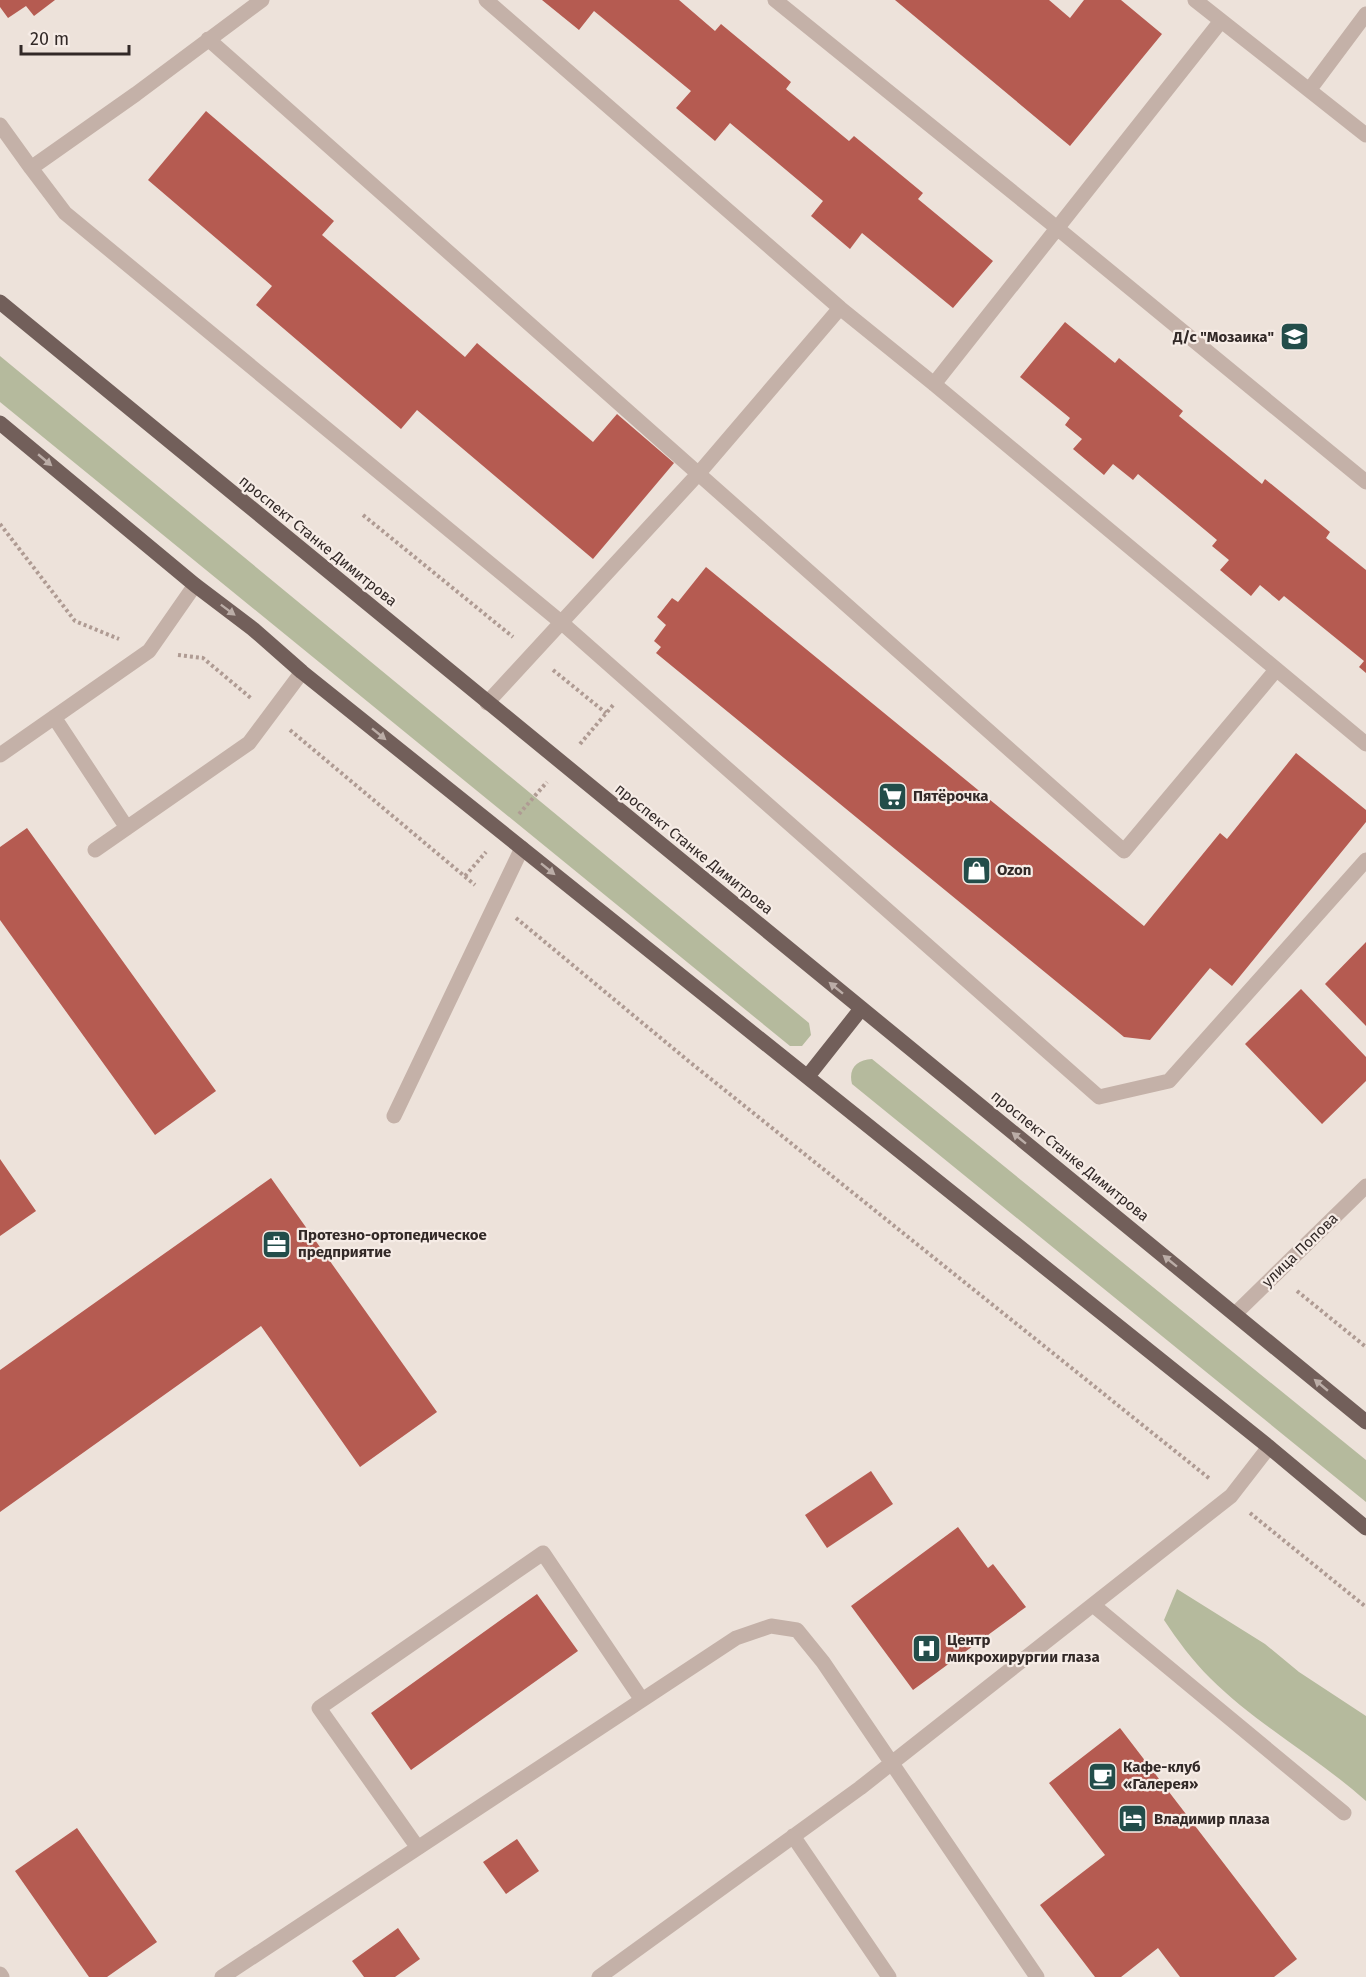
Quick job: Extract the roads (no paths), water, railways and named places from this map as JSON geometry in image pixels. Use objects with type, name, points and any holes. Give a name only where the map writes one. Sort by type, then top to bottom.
[{"type":"main road","name":"проспект Станке Димитрова","points":[[0,302],[487,704],[1366,1422]]},
{"type":"main road","points":[[0,423],[195,585],[253,629],[302,672],[808,1076],[1269,1447],[1366,1528]]},
{"type":"main road","points":[[808,1076],[861,1009]]},
{"type":"street","points":[[32,168],[262,0]]},
{"type":"street","points":[[486,0],[840,308],[1366,744]]},
{"type":"street","points":[[776,0],[1366,482]]},
{"type":"street","points":[[1195,0],[1310,88],[1366,135]]},
{"type":"street","points":[[1310,88],[1366,14]]},
{"type":"street","points":[[934,384],[1221,21]]},
{"type":"street","points":[[208,39],[1124,851],[1276,670]]},
{"type":"street","points":[[0,125],[65,213],[562,623],[1099,1096],[1169,1082],[1366,860]]},
{"type":"street","points":[[487,704],[699,472],[840,308]]},
{"type":"street","points":[[0,755],[149,651],[195,585]]},
{"type":"street","points":[[95,850],[249,743],[302,672]]},
{"type":"street","points":[[54,717],[127,828]]},
{"type":"street","points":[[394,1116],[522,848]]},
{"type":"street","name":"улица Попова","points":[[1235,1314],[1366,1186]]},
{"type":"street","points":[[599,1977],[892,1762],[1231,1496],[1269,1447]]},
{"type":"street","points":[[418,1848],[319,1708],[543,1553],[642,1700]]},
{"type":"street","points":[[1093,1605],[1344,1813]]},
{"type":"street","points":[[222,1977],[736,1638],[771,1626],[797,1630],[823,1662],[1037,1977]]},
{"type":"street","points":[[793,1836],[889,1977]]},
{"type":"place","name":"Д/с \"Мозаика\"","points":[[1295,337]]},
{"type":"place","name":"Пятёрочка","points":[[892,796]]},
{"type":"place","name":"Ozon","points":[[976,870]]},
{"type":"place","name":"Протезно-ортопедическое предприятие","points":[[277,1244]]},
{"type":"place","name":"Центр микрохирургии глаза","points":[[926,1649]]},
{"type":"place","name":"Кафе-клуб «Галерея»","points":[[1102,1776]]},
{"type":"place","name":"Владимир плаза","points":[[1133,1819]]}]
